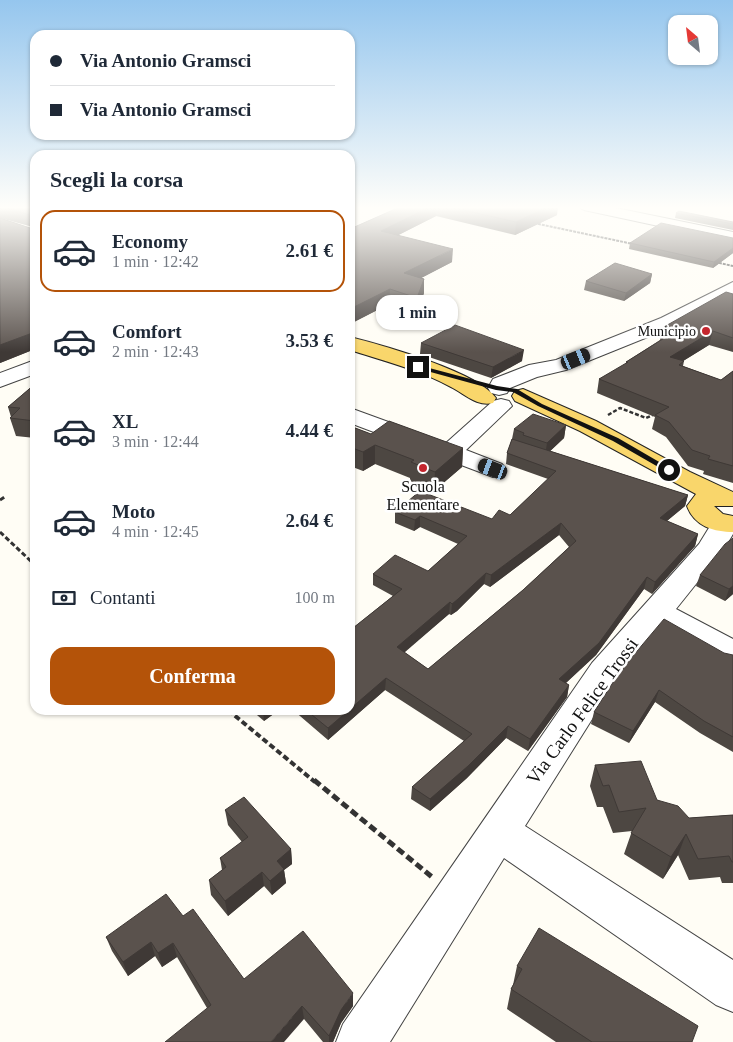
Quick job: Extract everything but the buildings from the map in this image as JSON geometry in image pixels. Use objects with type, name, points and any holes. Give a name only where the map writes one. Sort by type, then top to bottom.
[{"type":"main road","points":[[355,345],[436,373],[476,392],[505,396],[588,426],[681,477],[723,510]]},
{"type":"main road","points":[[505,396],[543,416],[605,444],[669,483],[723,510]]},
{"type":"street","points":[[449,453],[505,396],[524,384],[557,370],[559,366],[668,322],[733,287]]},
{"type":"street","points":[[0,381],[30,368]]},
{"type":"street","points":[[355,417],[493,469]]},
{"type":"street","name":"Via Carlo Felice Trossi","points":[[362,1042],[498,831],[604,672],[710,549],[723,510]]},
{"type":"street","points":[[655,611],[733,654]]},
{"type":"street","points":[[498,831],[733,988]]},
{"type":"path","points":[[714,262],[733,266]]},
{"type":"path","points":[[588,426],[620,408],[646,418],[660,411]]},
{"type":"path","points":[[0,500],[6,496]]},
{"type":"path","points":[[0,532],[30,560]]},
{"type":"path","points":[[234,715],[456,897]]},
{"type":"place","name":"Municipio","points":[[706,331]]},
{"type":"place","name":"Scuola Elementare","points":[[423,468]]},
{"type":"route","points":[[418,367],[496,388],[514,390],[540,405],[616,440],[669,470]]}]
